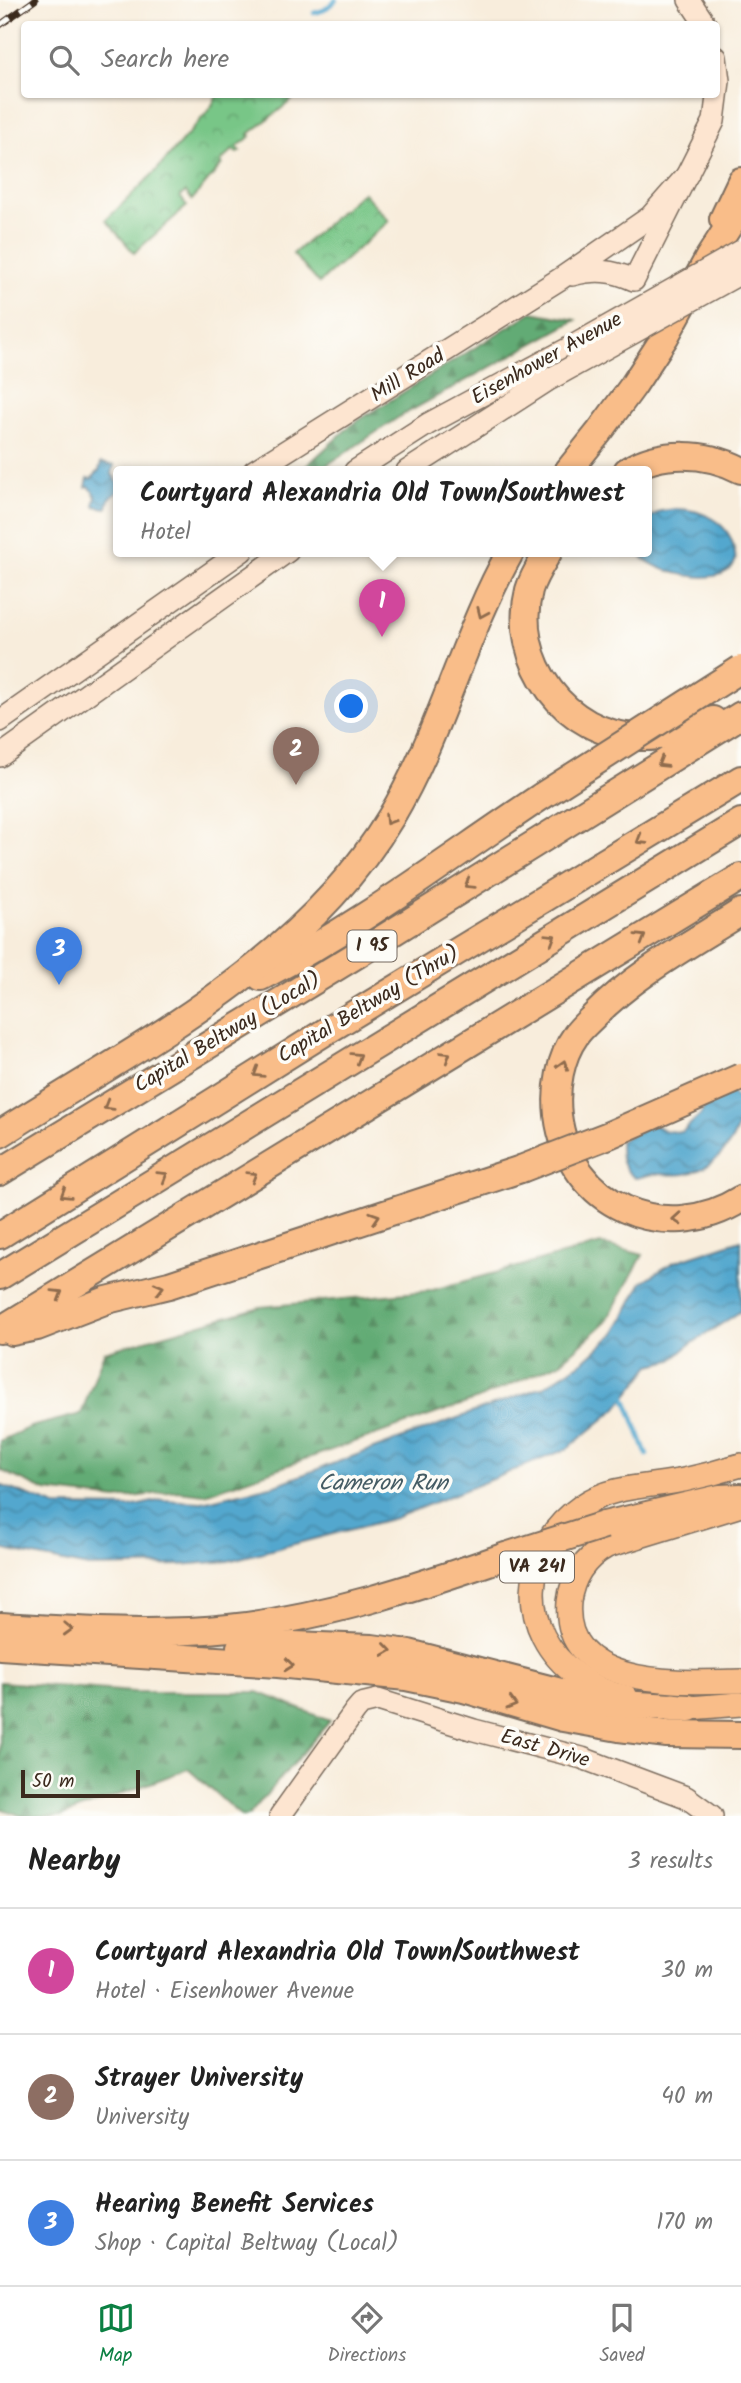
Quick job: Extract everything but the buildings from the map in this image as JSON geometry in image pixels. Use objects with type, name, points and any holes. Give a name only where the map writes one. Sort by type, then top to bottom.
[{"type":"highway","points":[[709,257],[741,181]]},
{"type":"highway","points":[[572,466],[633,386],[741,207]]},
{"type":"highway","points":[[638,466],[653,460],[684,455],[704,457],[741,470]]},
{"type":"highway","points":[[0,1135],[206,1005],[238,982],[334,895],[364,858],[391,817],[420,762],[478,622],[509,557]]},
{"type":"highway","points":[[546,557],[530,588],[526,609],[528,644],[537,671],[545,684],[575,716],[605,731],[646,737],[678,731],[741,709]]},
{"type":"highway","points":[[206,1005],[354,925],[542,796],[741,669]]},
{"type":"highway","name":"Capital Beltway (Local)","points":[[0,1172],[358,954],[741,715]]},
{"type":"highway","name":"Capital Beltway (Thru)","points":[[0,1235],[344,1019],[741,779]]},
{"type":"highway","name":"Capital Beltway (Thru)","points":[[0,1276],[741,822]]},
{"type":"highway","points":[[0,1330],[741,877]]},
{"type":"highway","points":[[741,912],[617,993],[576,1035],[564,1060],[556,1094],[561,1139],[570,1160],[602,1197],[622,1210],[664,1220],[707,1217],[741,1199]]},
{"type":"highway","points":[[0,1335],[37,1327],[107,1300],[169,1285],[521,1169],[609,1135],[741,1077]]},
{"type":"highway","points":[[0,1626],[133,1632],[190,1632],[231,1628],[327,1610],[382,1596],[604,1525],[720,1499],[741,1497]]},
{"type":"highway","points":[[123,1654],[294,1645],[372,1648],[409,1653],[604,1703],[689,1708]]},
{"type":"highway","points":[[0,1646],[278,1664],[407,1677],[464,1689],[563,1718],[597,1724],[667,1734],[741,1735]]},
{"type":"main road","points":[[689,0],[703,21]]},
{"type":"main road","name":"Mill Road","points":[[560,279],[592,270],[614,272],[634,280],[714,121],[717,98]]},
{"type":"main road","name":"Mill Road","points":[[262,466],[560,279],[650,217],[688,174]]},
{"type":"main road","name":"Eisenhower Avenue","points":[[363,466],[428,424],[741,251]]},
{"type":"main road","name":"Eisenhower Avenue","points":[[415,466],[550,379],[741,273]]},
{"type":"main road","points":[[0,721],[233,557]]},
{"type":"main road","points":[[0,756],[278,557]]},
{"type":"main road","name":"VA 241","points":[[741,1465],[684,1480],[629,1488],[597,1497],[581,1506],[547,1544],[537,1565],[533,1587],[534,1614],[541,1636],[555,1656],[591,1685],[616,1696],[689,1708],[741,1704]]},
{"type":"main road","points":[[741,1505],[617,1543],[597,1552],[579,1570],[569,1605],[572,1630],[577,1641],[599,1666],[645,1679],[741,1681]]},
{"type":"main road","name":"East Drive","points":[[280,1816],[355,1711],[361,1704],[370,1701],[386,1702],[474,1730],[582,1758],[686,1797],[712,1816]]},
{"type":"green space","points":[[216,98],[292,98],[249,134],[251,136],[237,147],[240,151],[237,153],[233,150],[221,161],[222,164],[192,200],[186,192],[180,196],[187,206],[134,253],[106,220],[156,171],[210,109]]},
{"type":"green space","points":[[363,192],[389,221],[319,283],[293,254]]},
{"type":"green space","points":[[532,312],[576,320],[399,417],[326,466],[306,466],[351,425]]},
{"type":"green space","points":[[601,1244],[643,1255],[606,1322],[560,1363],[478,1399],[205,1494],[177,1491],[117,1499],[46,1491],[0,1470],[0,1441],[30,1427],[81,1414],[104,1352],[260,1307],[429,1291]]},
{"type":"green space","points":[[0,1682],[134,1692],[258,1692],[330,1721],[248,1816],[241,1816],[188,1769],[62,1816],[22,1816],[0,1808]]},
{"type":"water","points":[[101,463],[114,465],[113,496],[109,499],[107,508],[94,506],[96,497],[90,487],[86,487],[88,478],[91,479],[99,471]]},
{"type":"water","points":[[686,510],[713,519],[727,532],[731,540],[736,559],[734,564],[726,572],[701,577],[669,571],[644,559],[642,557],[652,557],[652,516],[661,511]]},
{"type":"water","points":[[732,1092],[741,1105],[737,1128],[726,1149],[709,1164],[700,1170],[677,1175],[653,1174],[635,1178],[626,1170],[621,1157],[620,1141],[652,1123],[665,1131],[682,1132],[701,1114],[705,1103]]},
{"type":"water","name":"Cameron Run","points":[[741,1240],[741,1311],[688,1346],[672,1360],[651,1365],[616,1409],[567,1449],[395,1518],[228,1561],[88,1567],[0,1549],[0,1485],[56,1506],[130,1507],[162,1500],[202,1502],[275,1485],[545,1386],[585,1360],[615,1333],[642,1282],[674,1262]]},
{"type":"waterway","points":[[314,13],[324,10],[336,0]]},
{"type":"waterway","points":[[624,1394],[647,1455]]},
{"type":"railway","points":[[0,25],[35,0]]},
{"type":"place","name":"Courtyard Alexandria Old Town/Southwest","points":[[382,637]]},
{"type":"place","name":"Strayer University","points":[[296,785]]},
{"type":"place","name":"Hearing Benefit Services","points":[[59,985]]}]
